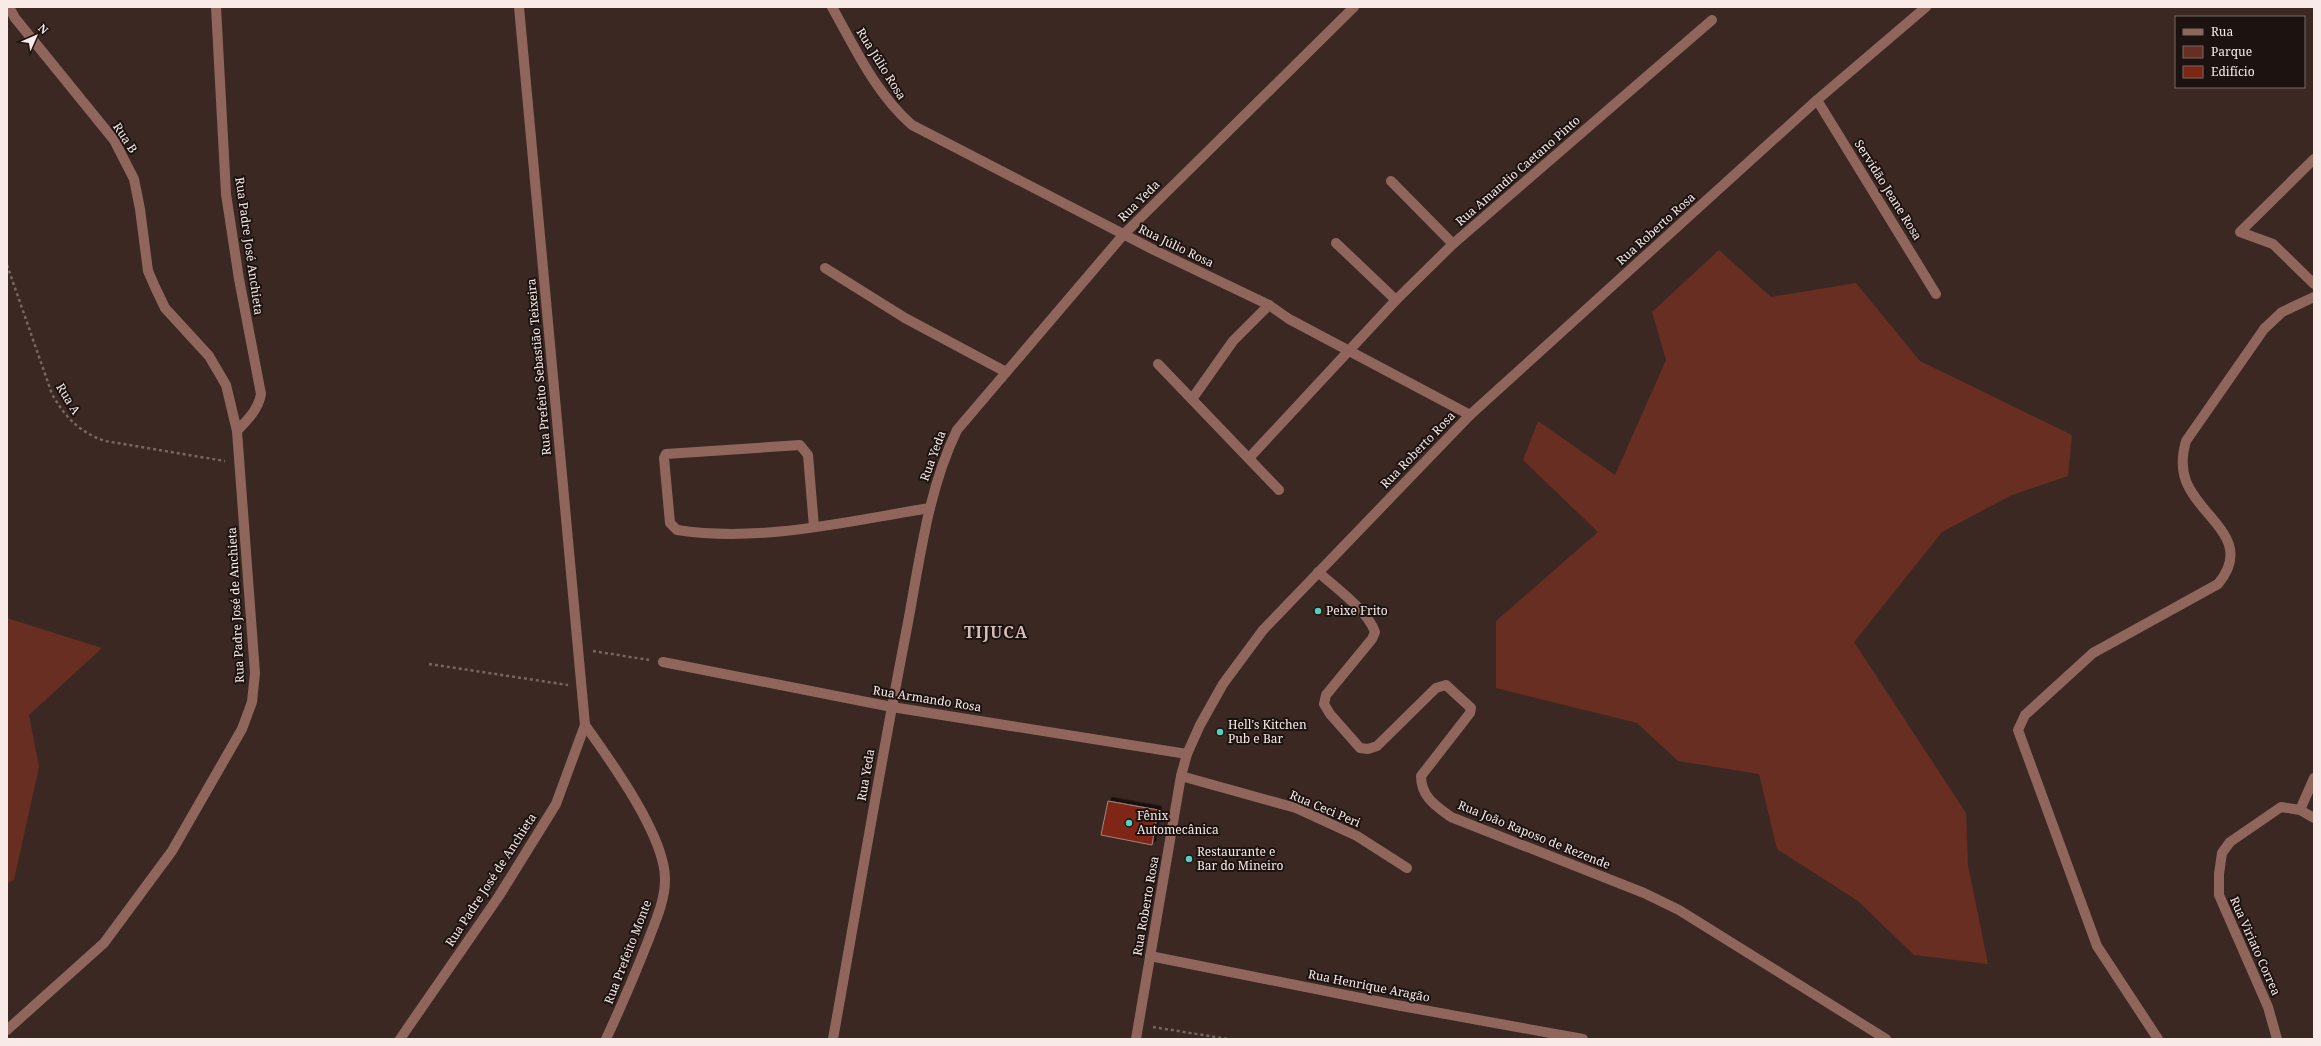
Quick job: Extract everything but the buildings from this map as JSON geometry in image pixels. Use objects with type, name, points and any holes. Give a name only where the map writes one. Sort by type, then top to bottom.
[{"type":"street","name":"Rua B","points":[[10,7],[15,18],[114,140],[134,179],[140,209],[148,271],[165,308]]},
{"type":"street","name":"Rua Padre José Anchieta","points":[[216,7],[226,194],[239,279],[261,394],[259,405],[254,413],[237,430]]},
{"type":"street","name":"Rua Prefeito Sebastião Teixeira","points":[[519,7],[585,725]]},
{"type":"street","name":"Rua Júlio Rosa","points":[[832,7],[881,91],[894,109],[912,125],[1124,234],[1269,305],[1289,319],[1470,415]]},
{"type":"street","name":"Rua Yeda","points":[[833,1039],[892,707],[930,508],[944,456],[957,430],[1124,234],[1354,7]]},
{"type":"street","name":"Rua Roberto Rosa","points":[[1136,1039],[1181,776],[1187,754],[1223,684],[1263,630],[1470,415],[1817,100],[1926,7]]},
{"type":"street","name":"Rua Amandio Caetano Pinto","points":[[1250,458],[1396,300],[1453,244],[1712,20]]},
{"type":"street","name":"Servidão Jeane Rosa","points":[[1817,100],[1936,294]]},
{"type":"street","points":[[2314,159],[2240,232],[2273,244],[2314,284]]},
{"type":"street","points":[[1391,181],[1453,244]]},
{"type":"street","points":[[1336,243],[1396,300]]},
{"type":"street","points":[[825,268],[905,318],[1006,372]]},
{"type":"street","points":[[2158,1039],[2098,946],[2018,730],[2025,715],[2093,652],[2218,584],[2224,577],[2231,558],[2230,548],[2222,529],[2191,491],[2186,481],[2182,460],[2186,441],[2264,329],[2282,312],[2314,296]]},
{"type":"street","points":[[1192,399],[1233,341],[1269,305]]},
{"type":"street","name":"Rua Padre José de Anchieta","points":[[7,1030],[104,943],[127,915],[172,851],[242,730],[252,702],[255,673],[237,430],[226,385],[209,356],[165,308]]},
{"type":"street","points":[[1158,364],[1250,458],[1279,490]]},
{"type":"street","points":[[814,527],[808,455],[800,445],[666,454],[664,458],[670,523],[677,530],[754,534],[814,527],[930,508]]},
{"type":"street","name":"Rua João Raposo de Rezende","points":[[1318,572],[1365,615],[1372,624],[1375,632],[1372,639],[1326,695],[1324,704],[1330,714],[1360,748],[1368,749],[1377,746],[1436,688],[1446,685],[1471,708],[1470,713],[1421,776],[1421,786],[1431,802],[1451,817],[1644,893],[1679,910],[1886,1039]]},
{"type":"street","name":"Rua Armando Rosa","points":[[663,662],[892,707],[1187,754]]},
{"type":"street","name":"Rua Padre José de Anchieta","points":[[400,1039],[499,896],[556,804],[585,725]]},
{"type":"street","name":"Rua Prefeito Monte","points":[[585,725],[617,770],[645,818],[661,856],[665,880],[661,907],[628,992],[606,1039]]},
{"type":"street","name":"Rua Ceci Peri","points":[[1181,776],[1296,808],[1357,836],[1407,868]]},
{"type":"street","points":[[2300,810],[2314,778]]},
{"type":"street","name":"Rua Viriato Correa","points":[[2277,1039],[2268,1007],[2218,895],[2222,853],[2230,842],[2281,807],[2300,810],[2314,818]]},
{"type":"street","name":"Rua Henrique Aragão","points":[[1150,956],[1396,1005],[1583,1039]]},
{"type":"path","name":"Rua A","points":[[7,265],[52,394],[62,412],[73,424],[89,435],[105,441],[239,463]]},
{"type":"path","points":[[578,648],[663,662]]},
{"type":"path","points":[[429,664],[582,687]]},
{"type":"path","points":[[1139,1024],[1228,1039]]},
{"type":"green space","points":[[1719,250],[1771,297],[1856,283],[1920,361],[2072,435],[2068,476],[2012,495],[1942,532],[1854,642],[1966,813],[1968,865],[1988,964],[1914,955],[1858,901],[1777,849],[1759,774],[1678,761],[1637,723],[1496,688],[1496,621],[1598,532],[1523,460],[1538,421],[1615,475],[1666,360],[1652,312]]},
{"type":"green space","points":[[7,618],[102,648],[29,715],[39,767],[14,880],[7,883]]},
{"type":"place","name":"Peixe Frito","points":[[1318,611]]},
{"type":"place","name":"Hell's Kitchen Pub e Bar","points":[[1220,732]]},
{"type":"place","name":"Fênix Automecânica","points":[[1129,823]]},
{"type":"place","name":"Restaurante e Bar do Mineiro","points":[[1189,859]]},
{"type":"district","name":"TIJUCA","points":[[996,632]]}]
